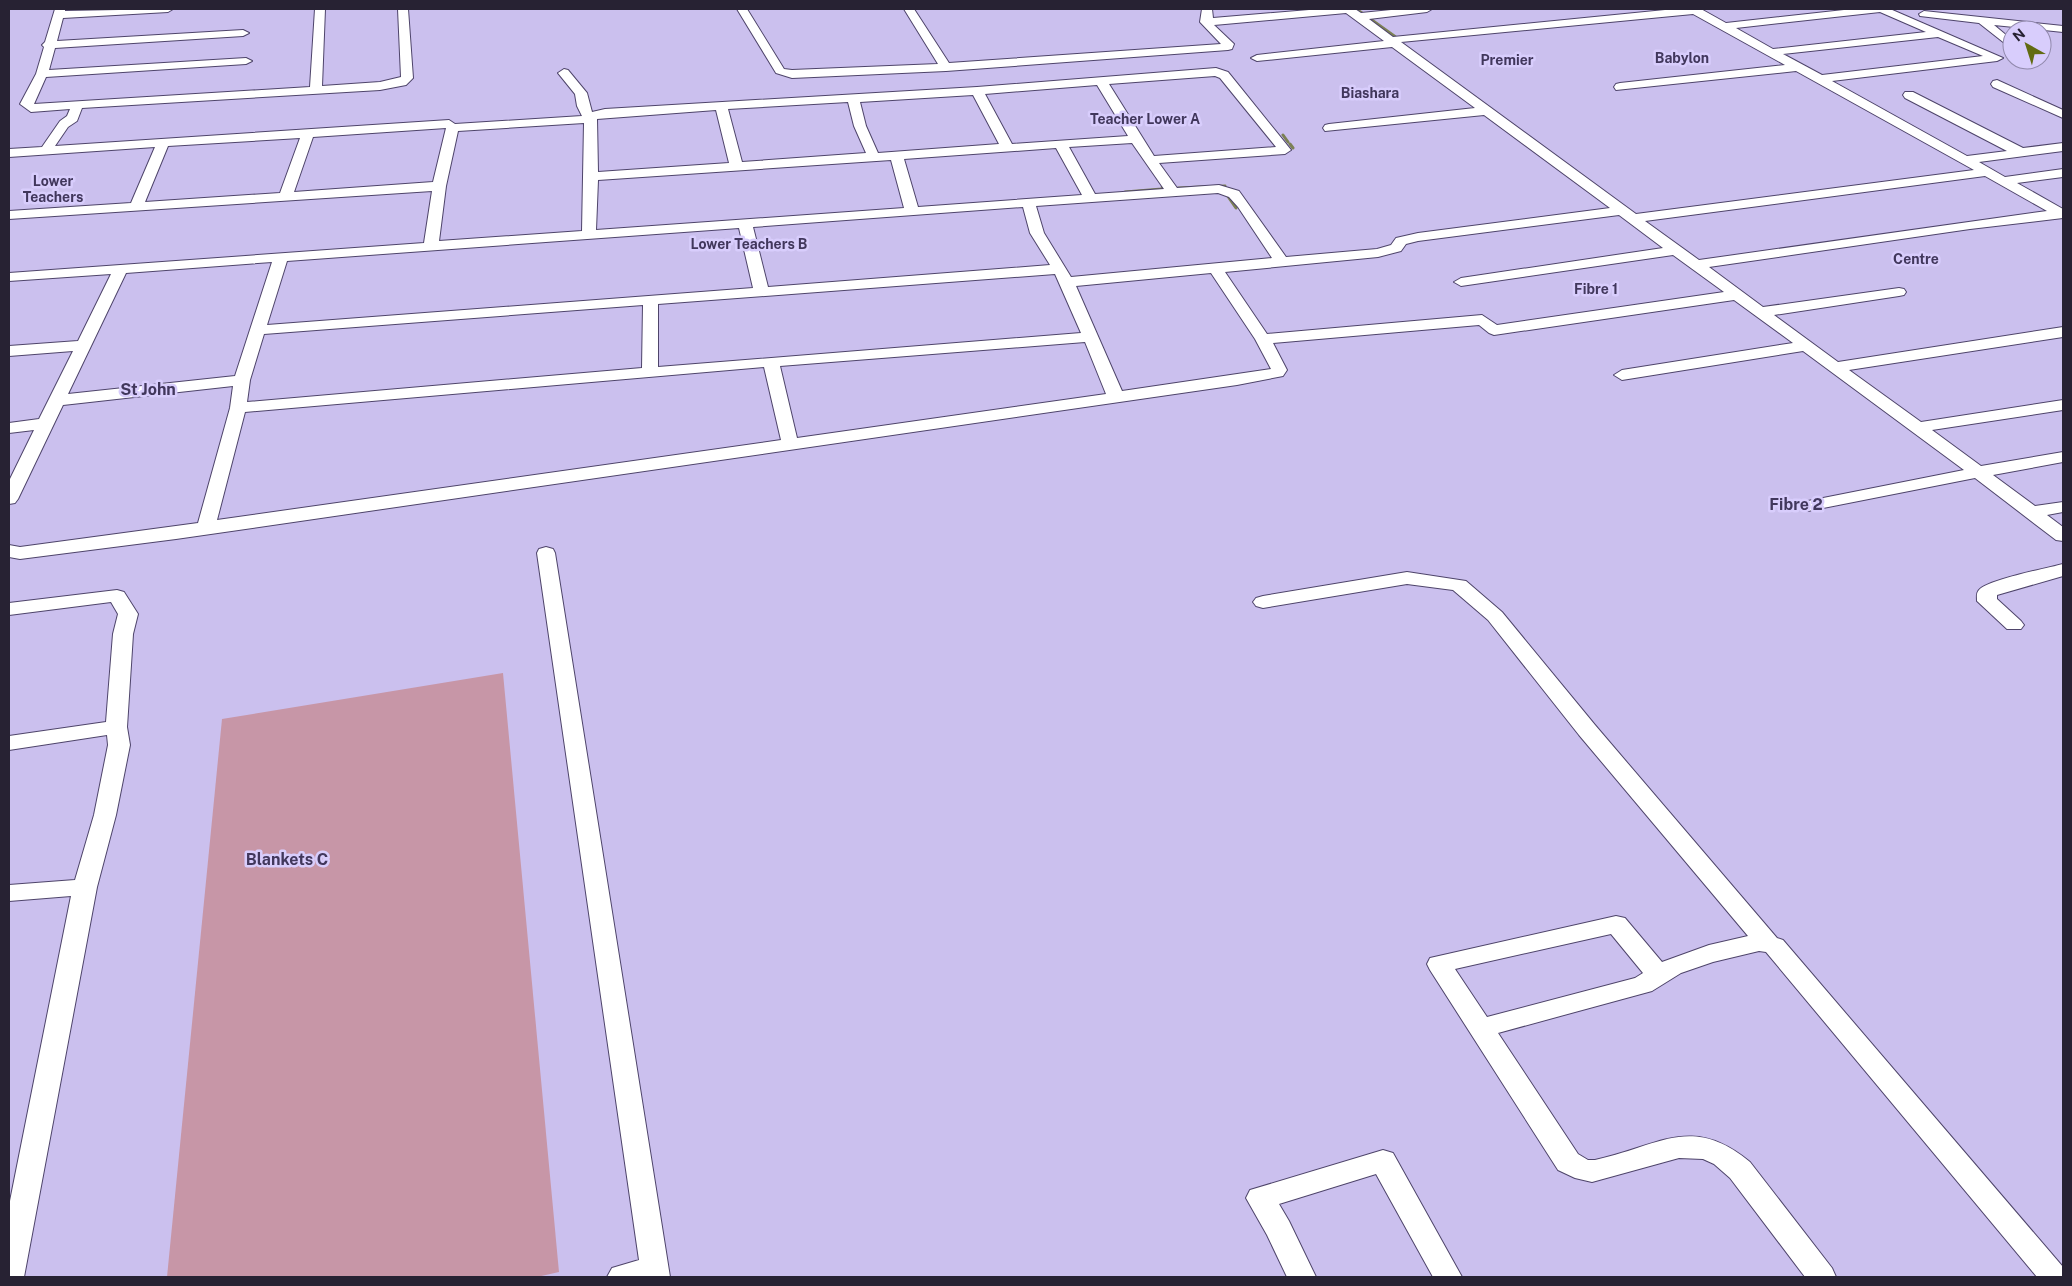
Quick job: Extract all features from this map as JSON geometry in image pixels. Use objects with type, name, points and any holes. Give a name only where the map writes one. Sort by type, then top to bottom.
[{"type":"street","points":[[168,9],[59,12],[48,46],[42,74],[26,104],[32,108],[77,106],[380,86],[402,82],[407,78],[403,9]]},
{"type":"street","points":[[316,90],[320,9]]},
{"type":"street","points":[[742,9],[783,73],[977,91],[1222,73],[1285,150],[1152,160]]},
{"type":"street","points":[[908,9],[946,68]]},
{"type":"street","points":[[15,157],[46,150],[443,124],[449,124],[452,128],[590,118],[605,113],[853,98],[885,83],[946,68],[1228,47],[1228,44],[1209,28],[1206,22],[1206,9]]},
{"type":"street","points":[[1206,22],[1428,9]]},
{"type":"street","points":[[1727,26],[1881,9],[1997,58]]},
{"type":"street","points":[[1978,9],[1982,20],[2002,37]]},
{"type":"street","points":[[1257,58],[1394,41],[1695,10],[2063,213]]},
{"type":"street","points":[[1352,12],[1394,41],[1485,111],[1630,214],[1694,265],[1738,295],[2063,536]]},
{"type":"street","points":[[1924,14],[2063,28]]},
{"type":"street","points":[[48,46],[243,33]]},
{"type":"street","points":[[1773,52],[1941,33]]},
{"type":"street","points":[[1821,79],[2002,57]]},
{"type":"street","points":[[42,74],[246,61]]},
{"type":"street","points":[[1620,87],[1799,67]]},
{"type":"street","points":[[564,73],[582,92],[582,104],[590,118],[591,176],[588,235]]},
{"type":"street","points":[[1101,81],[1136,138],[1172,191]]},
{"type":"street","points":[[1997,84],[2063,114]]},
{"type":"street","points":[[977,91],[1007,147]]},
{"type":"street","points":[[1909,95],[2020,152]]},
{"type":"street","points":[[853,98],[860,126],[873,155]]},
{"type":"street","points":[[46,150],[64,124],[73,118],[77,106]]},
{"type":"street","points":[[721,106],[736,165]]},
{"type":"street","points":[[1329,128],[1485,111]]},
{"type":"street","points":[[431,245],[439,186],[452,128]]},
{"type":"street","points":[[286,196],[308,133]]},
{"type":"street","points":[[591,176],[1136,138]]},
{"type":"street","points":[[1060,142],[1090,197]]},
{"type":"street","points":[[137,205],[163,143]]},
{"type":"street","points":[[1965,160],[2063,146]]},
{"type":"street","points":[[896,154],[912,210]]},
{"type":"street","points":[[1067,282],[1378,253],[1396,248],[1401,241],[1418,237],[1987,172]]},
{"type":"street","points":[[2003,181],[2063,173]]},
{"type":"street","points":[[9,215],[439,186]]},
{"type":"street","points":[[9,277],[1219,188],[1234,194],[1282,262]]},
{"type":"street","points":[[1028,202],[1037,234],[1067,282],[1116,397]]},
{"type":"street","points":[[1694,265],[1833,246],[1970,224],[2063,213]]},
{"type":"street","points":[[745,224],[761,290]]},
{"type":"street","points":[[1461,282],[1676,250]]},
{"type":"street","points":[[206,527],[238,408],[242,380],[281,258]]},
{"type":"street","points":[[9,499],[121,268]]},
{"type":"street","points":[[259,330],[1059,268]]},
{"type":"street","points":[[9,551],[20,553],[176,533],[206,527],[1271,375],[1279,370],[1263,339],[1216,269]]},
{"type":"street","points":[[1760,312],[1899,292]]},
{"type":"street","points":[[1263,339],[1482,320],[1494,330],[1738,295]]},
{"type":"street","points":[[650,372],[651,299]]},
{"type":"street","points":[[1834,367],[2063,332]]},
{"type":"street","points":[[238,408],[650,372],[1089,337]]},
{"type":"street","points":[[9,351],[83,345]]},
{"type":"street","points":[[1622,375],[1806,346]]},
{"type":"street","points":[[771,362],[790,443]]},
{"type":"street","points":[[58,400],[242,380]]},
{"type":"street","points":[[1916,428],[2063,405]]},
{"type":"street","points":[[9,428],[44,424]]},
{"type":"street","points":[[1808,506],[2063,456]]},
{"type":"street","points":[[2032,512],[2063,507]]},
{"type":"street","points":[[546,553],[655,1273],[622,1277]]},
{"type":"street","points":[[2014,625],[1986,601],[1988,592],[2063,570]]},
{"type":"street","points":[[1263,602],[1407,578],[1460,585],[1495,616],[1594,738],[1767,942],[1774,946],[2054,1277]]},
{"type":"street","points":[[9,609],[117,596],[128,614],[123,634],[116,727],[119,745],[105,816],[85,887],[9,1277]]},
{"type":"street","points":[[9,743],[116,727]]},
{"type":"street","points":[[9,893],[85,887]]},
{"type":"street","points":[[1659,975],[1616,924],[1439,964],[1568,1162],[1589,1171],[1630,1163],[1674,1147],[1704,1146],[1725,1154],[1740,1170],[1822,1277]]},
{"type":"street","points":[[1481,1028],[1643,985],[1672,967],[1709,954],[1759,942],[1767,942]]},
{"type":"street","points":[[1301,1277],[1280,1229],[1260,1198],[1383,1161],[1402,1199],[1448,1277]]},
{"type":"shaded area","points":[[503,673],[559,1272],[537,1277],[167,1277],[222,719]]},
{"type":"waterway","points":[[1356,9],[1362,13]]},
{"type":"waterway","points":[[1369,18],[1397,38]]},
{"type":"waterway","points":[[1283,135],[1288,142]]},
{"type":"waterway","points":[[1290,144],[1293,148]]},
{"type":"waterway","points":[[1125,192],[1162,189],[1163,182]]},
{"type":"waterway","points":[[1178,188],[1225,186]]},
{"type":"waterway","points":[[1227,195],[1236,208]]},
{"type":"district","name":"Babylon","points":[[1682,58]]},
{"type":"district","name":"Premier","points":[[1507,60]]},
{"type":"district","name":"Biashara","points":[[1370,93]]},
{"type":"district","name":"Teacher Lower A","points":[[1145,119]]},
{"type":"district","name":"Lower Teachers","points":[[53,190]]},
{"type":"district","name":"Lower Teachers B","points":[[749,244]]},
{"type":"district","name":"Centre","points":[[1916,259]]},
{"type":"district","name":"Fibre 1","points":[[1596,289]]},
{"type":"district","name":"St John","points":[[148,389]]},
{"type":"district","name":"Fibre 2","points":[[1796,504]]},
{"type":"district","name":"Blankets C","points":[[287,859]]}]
